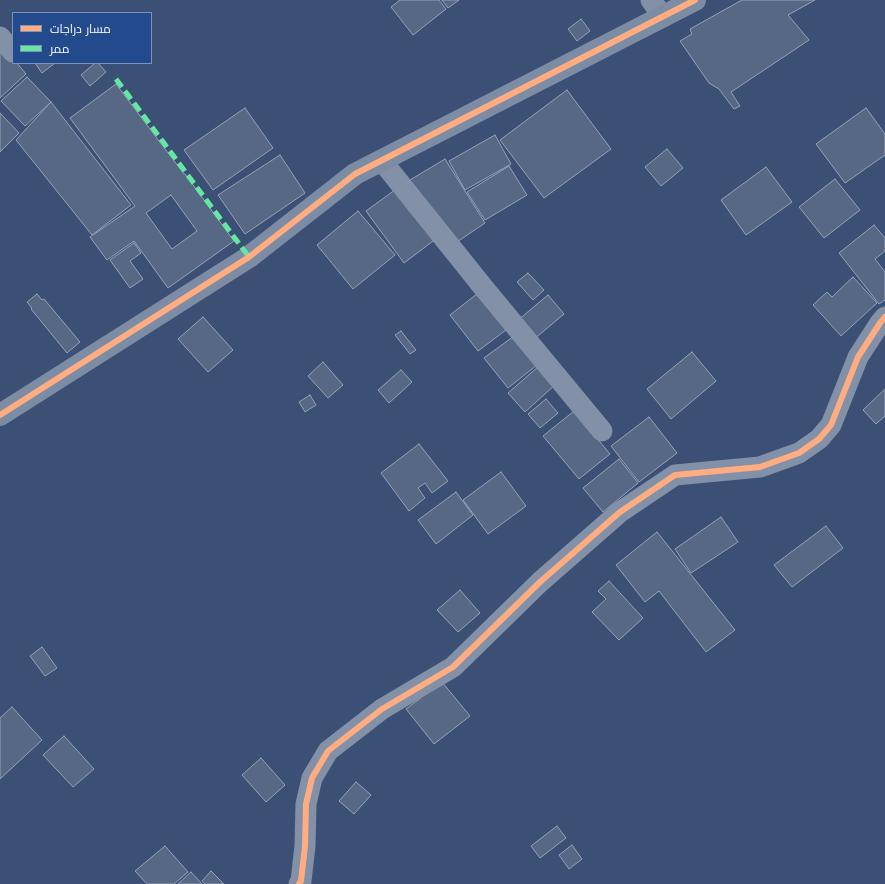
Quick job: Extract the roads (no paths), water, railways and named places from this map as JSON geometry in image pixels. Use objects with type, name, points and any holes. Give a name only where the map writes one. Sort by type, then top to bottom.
[{"type":"street","points":[[0,415],[249,257],[355,174],[382,161],[657,8],[695,0]]},
{"type":"street","points":[[0,37],[12,51]]},
{"type":"street","points":[[382,161],[483,287],[602,431]]},
{"type":"street","points":[[317,884],[300,876],[306,804],[312,778],[328,751],[382,709],[453,667],[540,582],[620,512],[675,475],[760,467],[799,453],[819,439],[830,425],[858,357],[885,317]]}]
